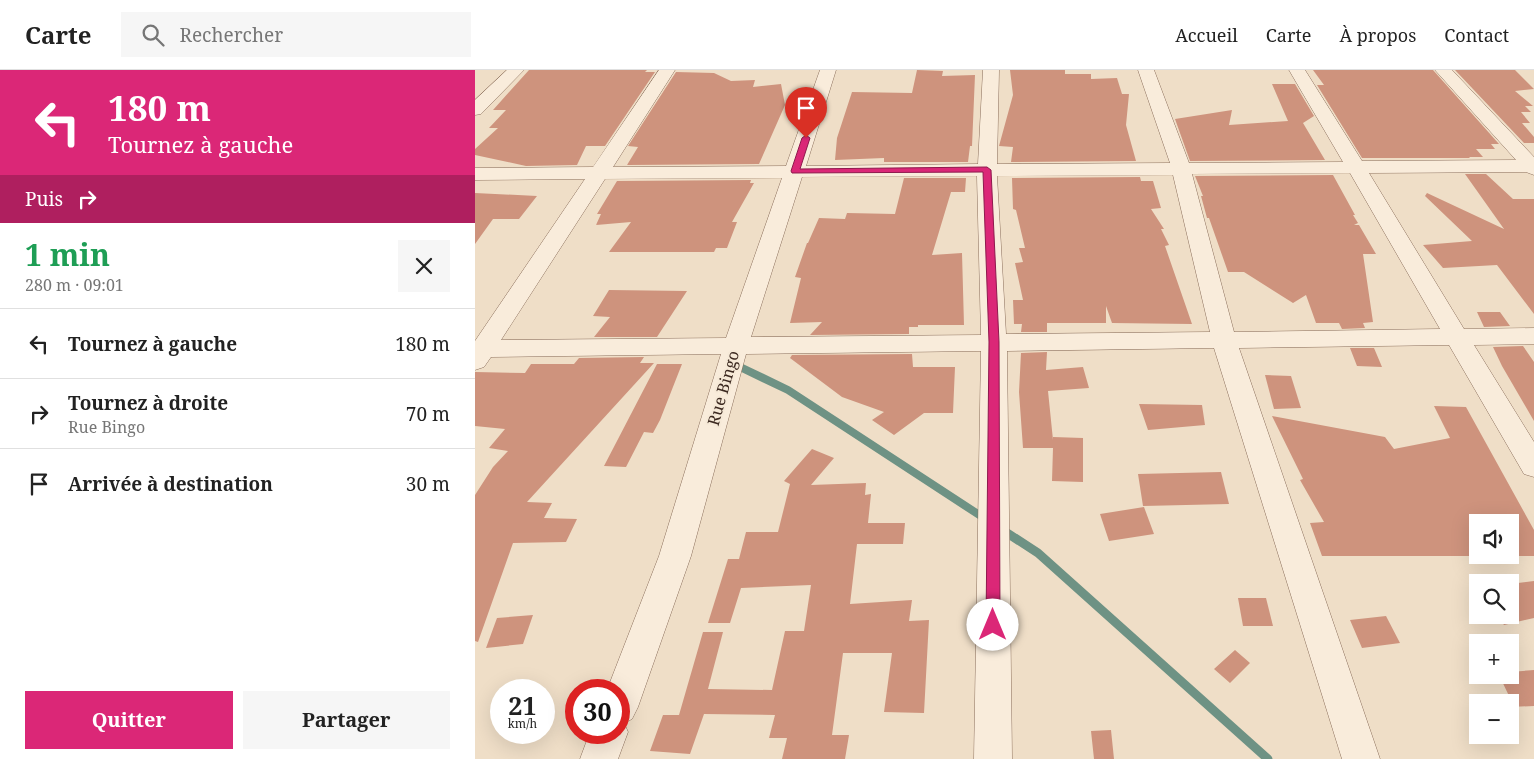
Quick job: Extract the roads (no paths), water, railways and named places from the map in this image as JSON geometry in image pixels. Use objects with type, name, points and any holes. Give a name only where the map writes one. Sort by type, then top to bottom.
[{"type":"street","points":[[475,110],[516,70]]},
{"type":"street","points":[[478,353],[667,70]]},
{"type":"street","name":"Rue Bingo","points":[[629,679],[675,556],[736,345],[828,70]]},
{"type":"street","points":[[991,70],[987,170],[994,342],[993,759]]},
{"type":"street","points":[[1146,70],[1181,168],[1224,340],[1361,759]]},
{"type":"street","points":[[1297,70],[1357,167],[1534,466]]},
{"type":"street","points":[[1443,70],[1533,167]]},
{"type":"street","points":[[475,174],[1533,167]]},
{"type":"street","points":[[478,353],[736,345],[1534,336]]},
{"type":"street","points":[[599,759],[605,744]]},
{"type":"waterway","points":[[738,366],[788,390],[987,520]]},
{"type":"waterway","points":[[1001,529],[1038,553],[1268,759]]}]
